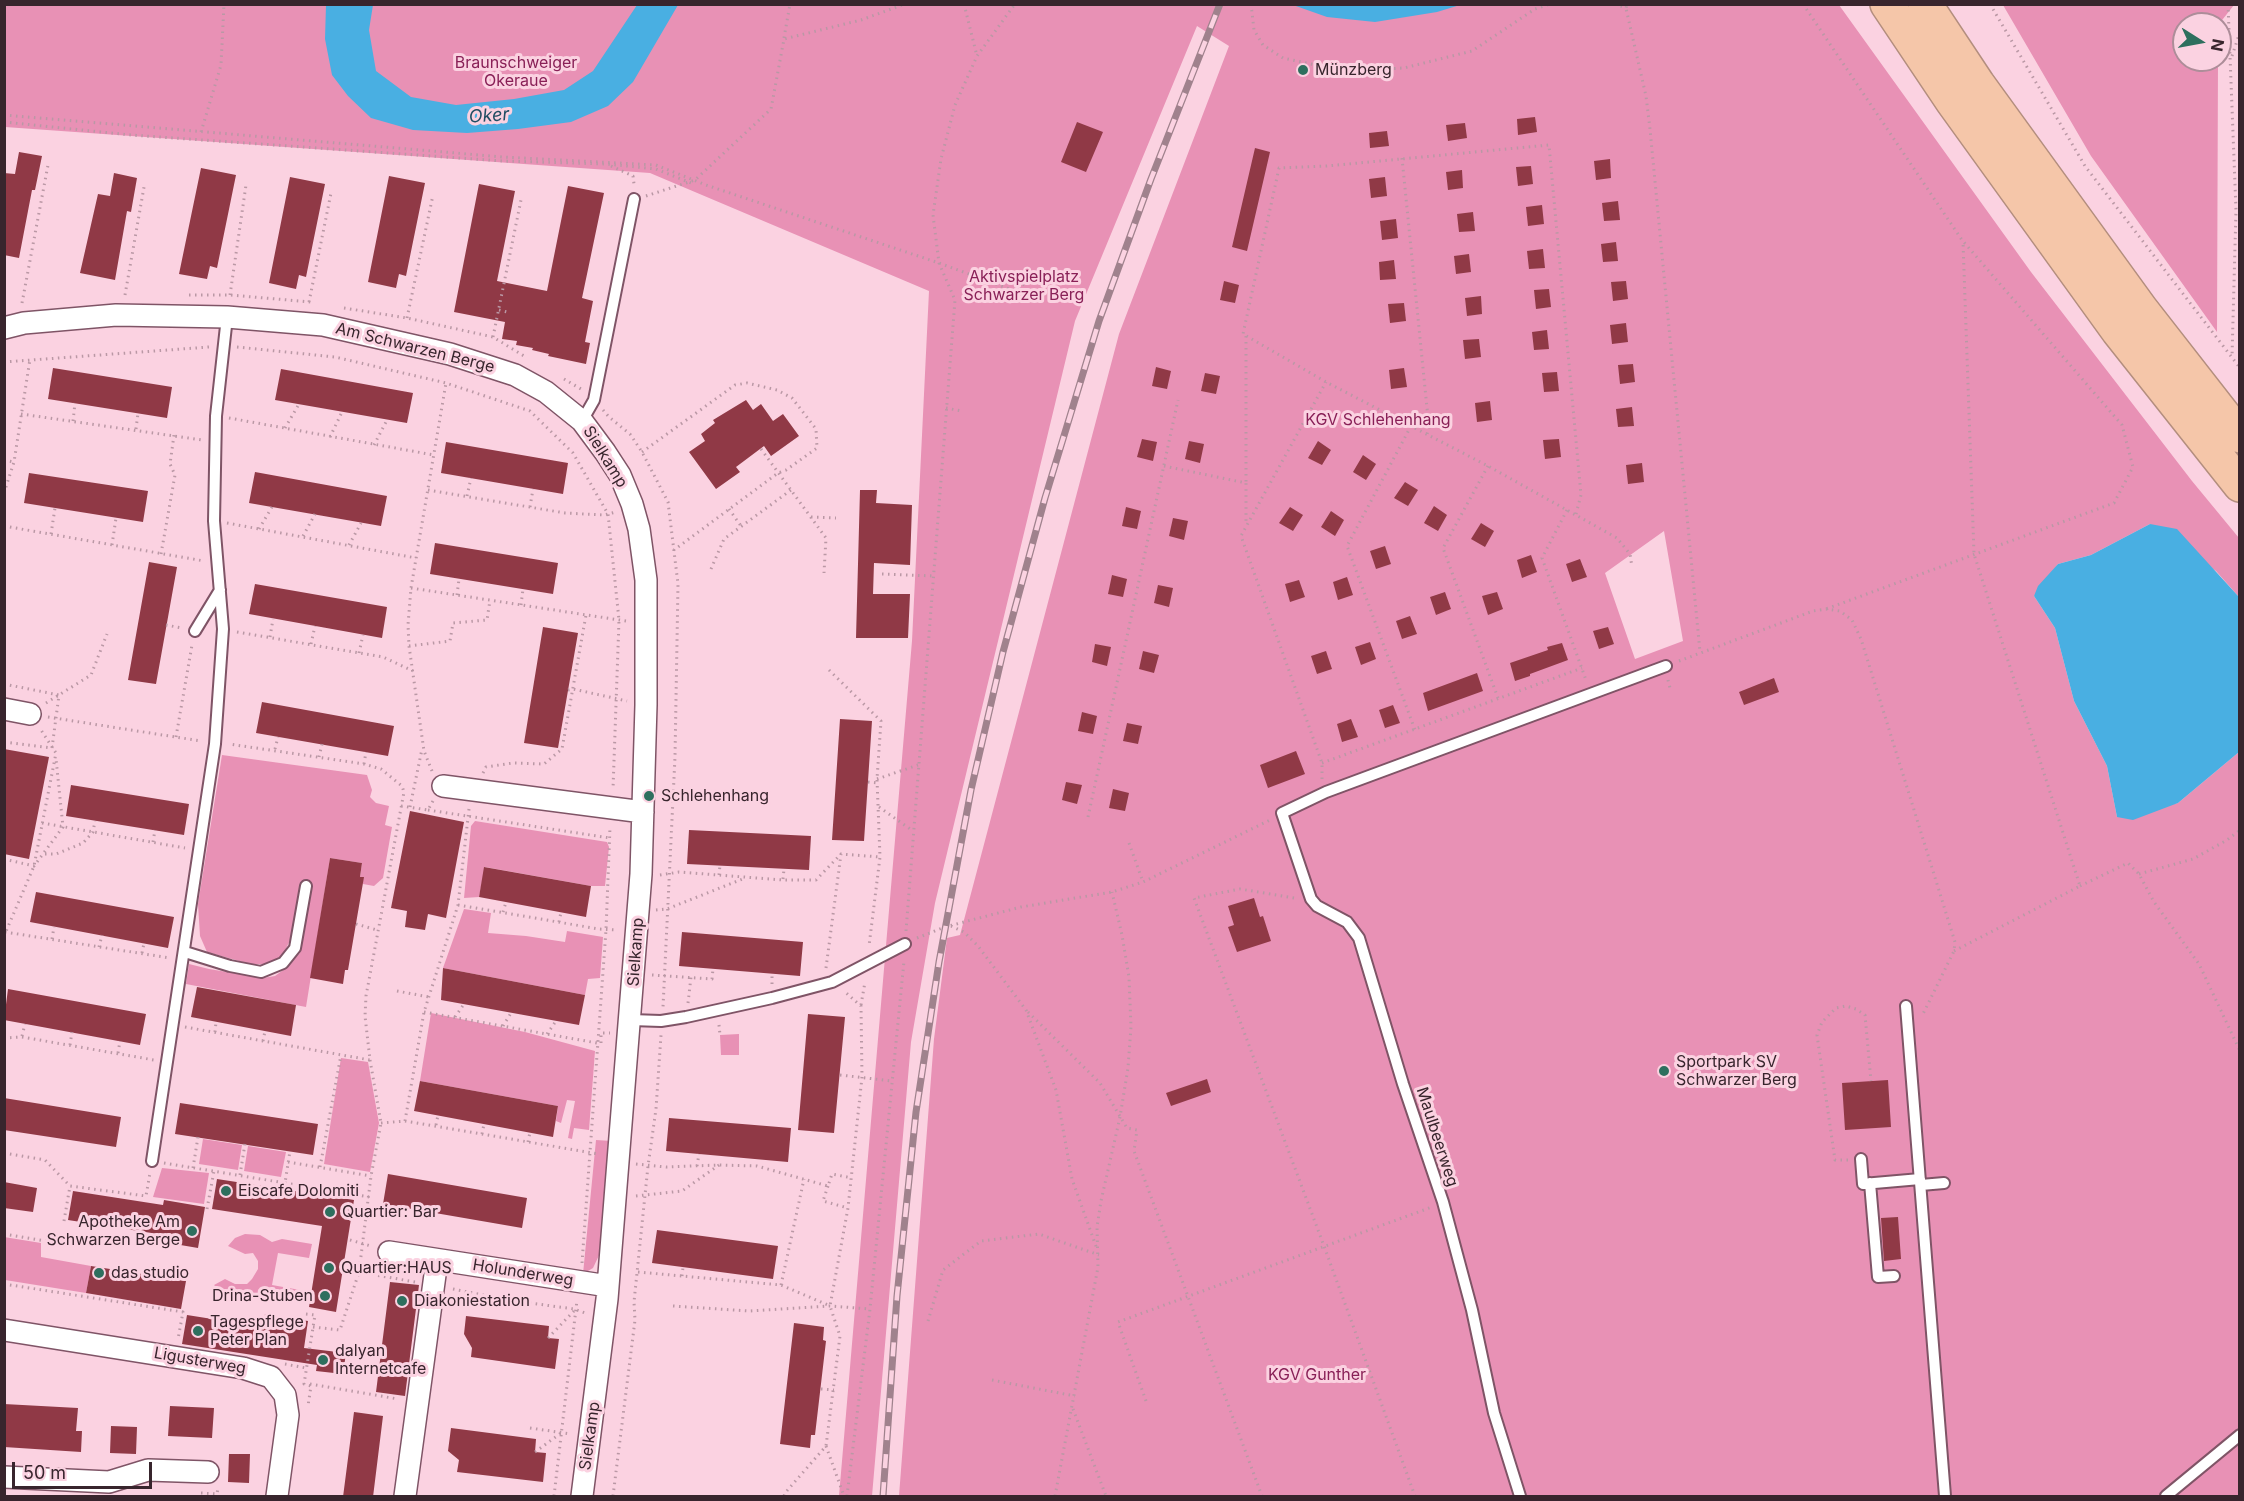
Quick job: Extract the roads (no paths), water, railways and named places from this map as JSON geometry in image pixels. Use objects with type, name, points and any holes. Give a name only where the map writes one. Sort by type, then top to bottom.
[{"type":"highway","points":[[1887,4],[1952,101],[2118,332],[2240,485]]},
{"type":"highway","points":[[1925,4],[1978,84],[2141,309],[2240,436]]},
{"type":"street","name":"Am Schwarzen Berge","points":[[4,328],[24,323],[116,315],[226,317],[323,325],[398,341],[486,364],[515,375],[546,392],[582,421]]},
{"type":"street","name":"Sielkamp","points":[[582,421],[620,475],[632,504],[643,550],[647,624],[643,812],[631,1020],[608,1286],[582,1497]]},
{"type":"street","points":[[4,709],[30,714]]},
{"type":"street","points":[[437,778],[471,790],[643,812]]},
{"type":"street","name":"Holunderweg","points":[[389,1252],[608,1286]]},
{"type":"street","points":[[405,1497],[437,1260]]},
{"type":"street","name":"Ligusterweg","points":[[4,1329],[243,1368],[271,1377],[285,1395],[288,1415],[277,1497]]},
{"type":"street","points":[[4,1477],[109,1482],[148,1470],[208,1472]]},
{"type":"lane","points":[[582,421],[594,400],[634,199]]},
{"type":"lane","points":[[152,1161],[215,744],[223,629],[214,521],[215,442],[226,317]]},
{"type":"lane","points":[[195,631],[220,590]]},
{"type":"lane","name":"Maulbeerweg","points":[[1520,1497],[1494,1413],[1472,1310],[1443,1202],[1403,1084],[1380,1000],[1359,938],[1347,922],[1317,906],[1311,899],[1282,813],[1326,792],[1666,666]]},
{"type":"lane","points":[[184,956],[261,972],[283,963],[295,948],[306,886]]},
{"type":"lane","points":[[631,1020],[662,1021],[686,1017],[832,982],[905,944]]},
{"type":"lane","points":[[1906,1006],[1945,1497]]},
{"type":"lane","points":[[1861,1159],[1863,1184],[1944,1183]]},
{"type":"lane","points":[[1870,1184],[1878,1277],[1894,1276]]},
{"type":"lane","points":[[2166,1497],[2240,1435]]},
{"type":"water","name":"Oker","points":[[326,5],[373,5],[369,30],[376,71],[411,97],[456,105],[514,99],[564,90],[593,71],[637,5],[678,5],[633,82],[608,106],[571,122],[467,133],[413,130],[371,118],[348,96],[332,75],[325,39]]},
{"type":"water","points":[[1293,5],[1460,5],[1437,12],[1375,22],[1327,17]]},
{"type":"water","points":[[2150,524],[2177,529],[2239,597],[2239,752],[2178,803],[2133,820],[2117,817],[2107,766],[2074,701],[2055,628],[2034,596],[2038,586],[2058,564],[2091,555]]},
{"type":"railway","points":[[883,1496],[897,1296],[916,1112],[939,962],[971,790],[1003,652],[1045,498],[1099,321],[1151,179],[1220,4]]},
{"type":"place","name":"Münzberg","points":[[1303,70]]},
{"type":"place","name":"Schlehenhang","points":[[649,796]]},
{"type":"place","name":"Sportpark SV Schwarzer Berg","points":[[1664,1071]]},
{"type":"place","name":"Eiscafe Dolomiti","points":[[226,1191]]},
{"type":"place","name":"Quartier: Bar","points":[[330,1212]]},
{"type":"place","name":"Apotheke Am Schwarzen Berge","points":[[192,1231]]},
{"type":"place","name":"Quartier:HAUS","points":[[329,1268]]},
{"type":"place","name":"das studio","points":[[99,1273]]},
{"type":"place","name":"Drina-Stuben","points":[[325,1296]]},
{"type":"place","name":"Diakoniestation","points":[[402,1301]]},
{"type":"place","name":"Tagespflege Peter Plan","points":[[198,1331]]},
{"type":"place","name":"dalyan Internetcafe","points":[[323,1360]]},
{"type":"park label","name":"Braunschweiger Okeraue","points":[[516,72]]},
{"type":"park label","name":"Aktivspielplatz Schwarzer Berg","points":[[1024,286]]},
{"type":"park label","name":"KGV Schlehenhang","points":[[1378,420]]},
{"type":"park label","name":"KGV Gunther","points":[[1317,1375]]}]
